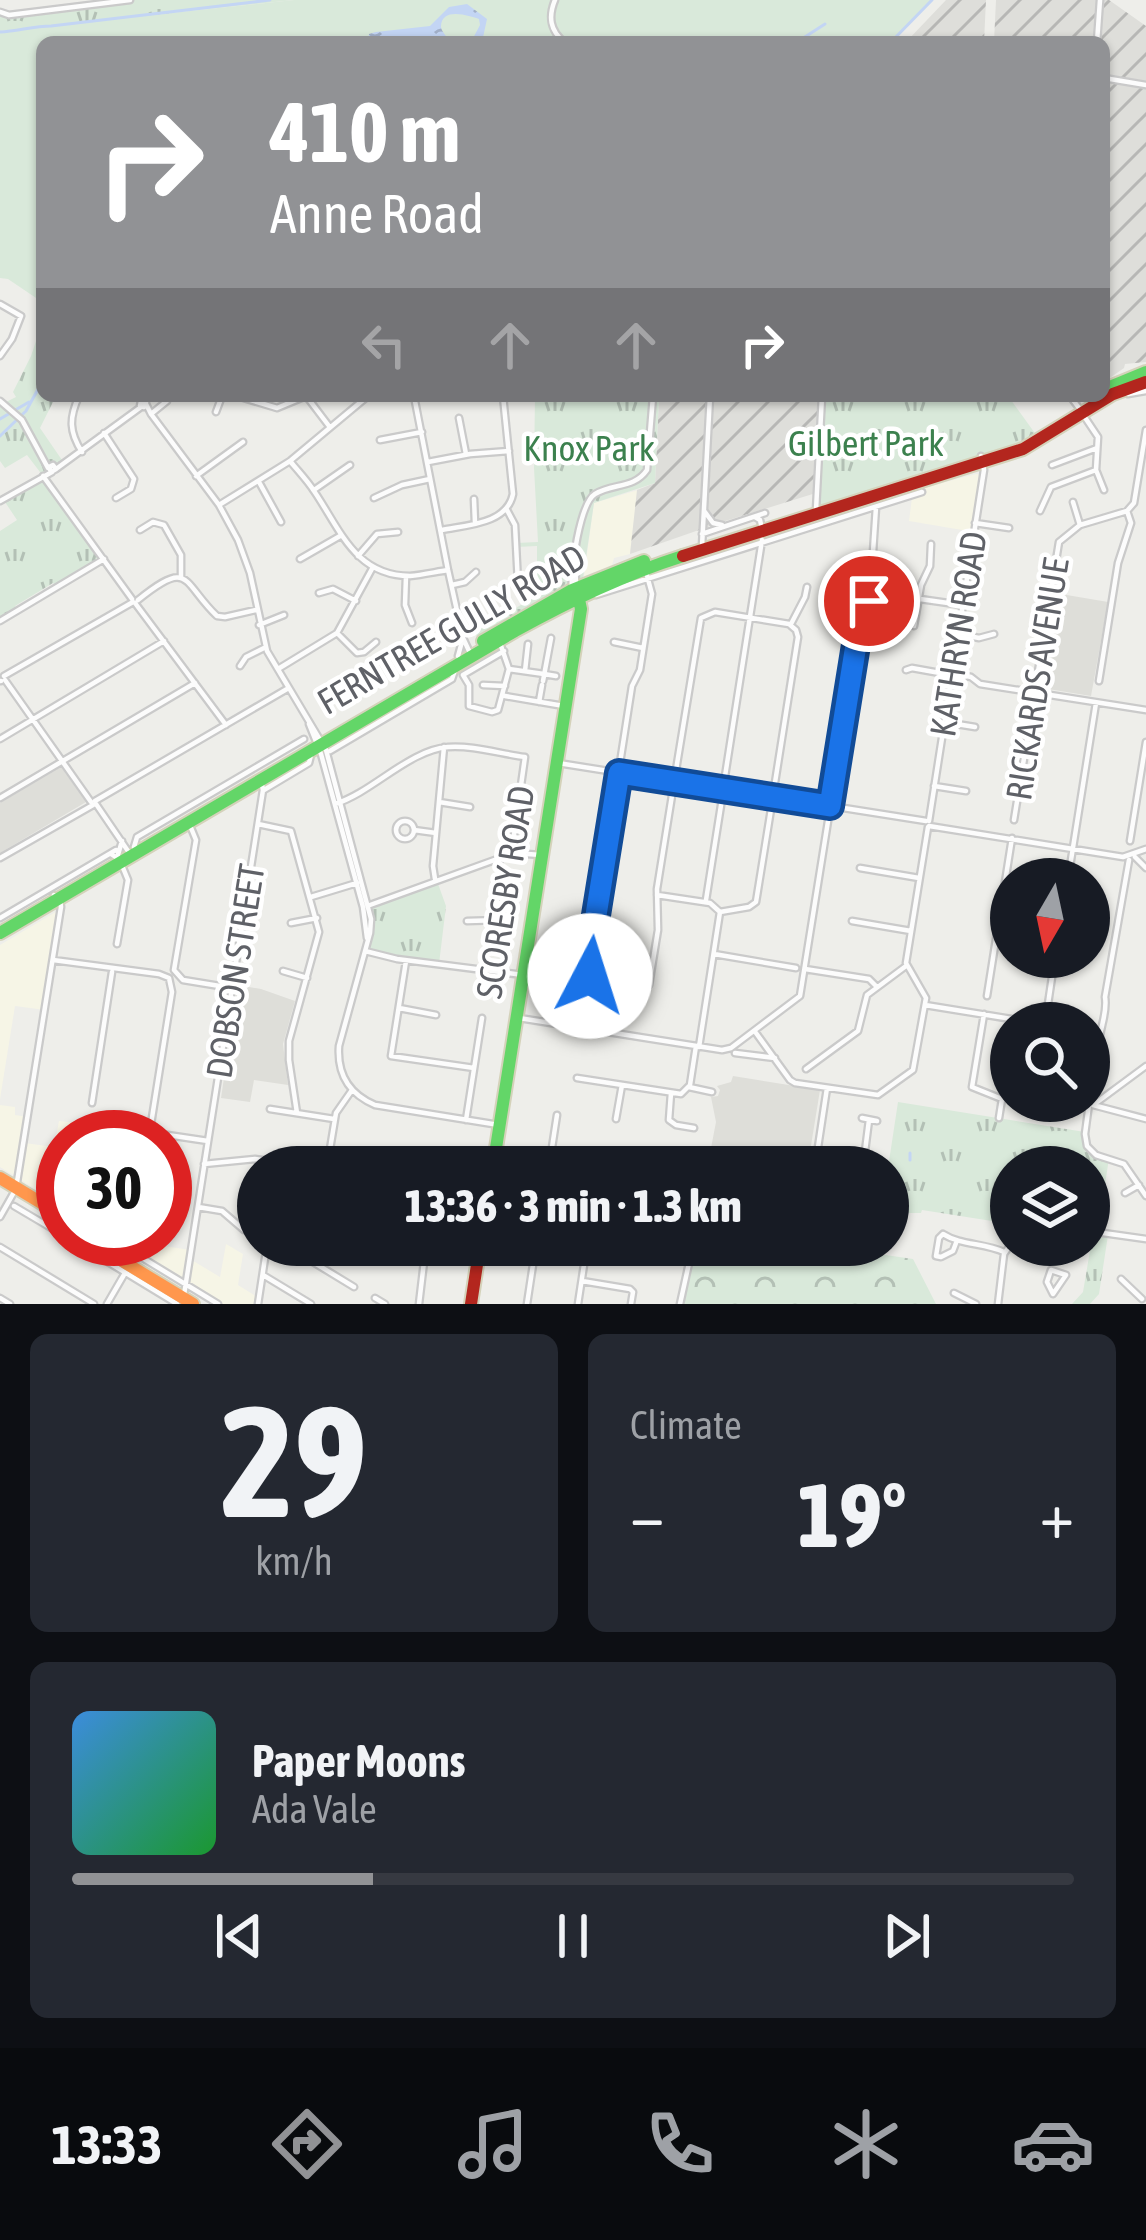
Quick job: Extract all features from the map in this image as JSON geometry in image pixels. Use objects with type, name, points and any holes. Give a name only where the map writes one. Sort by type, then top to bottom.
[{"type":"main road","points":[[1110,388],[1146,372]]},
{"type":"main road","name":"FERNTREE GULLY ROAD","points":[[1110,393],[1146,382]]},
{"type":"main road","name":"FERNTREE GULLY ROAD","points":[[0,925],[632,565],[921,482],[1037,443],[1077,406]]},
{"type":"main road","name":"FERNTREE GULLY ROAD","points":[[462,659],[502,645],[577,596],[646,573],[702,542]]},
{"type":"main road","name":"SCORESBY ROAD","points":[[496,1146],[565,706],[577,596]]},
{"type":"main road","name":"FERNTREE GULLY ROAD","points":[[125,850],[261,785],[318,744]]},
{"type":"main road","points":[[0,1182],[36,1204]]},
{"type":"main road","points":[[133,1266],[207,1304]]},
{"type":"main road","points":[[146,1266],[185,1296]]},
{"type":"main road","points":[[471,1304],[477,1266]]},
{"type":"street","points":[[44,0],[45,11]]},
{"type":"street","points":[[0,12],[5,16],[130,0]]},
{"type":"street","points":[[556,0],[550,20],[557,36]]},
{"type":"street","points":[[1097,36],[1100,0]]},
{"type":"street","points":[[1110,79],[1146,85]]},
{"type":"street","points":[[0,304],[21,316],[0,356]]},
{"type":"street","points":[[1127,394],[1146,391]]},
{"type":"street","points":[[0,401],[25,425],[52,468]]},
{"type":"street","points":[[77,402],[70,422],[82,452]]},
{"type":"street","points":[[0,501],[82,452],[141,402],[151,414],[219,505],[246,560],[266,647],[318,744],[338,803],[371,926],[338,1054],[341,1072],[352,1090],[375,1105],[499,1125]]},
{"type":"street","points":[[151,414],[166,402]]},
{"type":"street","points":[[216,412],[220,402]]},
{"type":"street","points":[[262,402],[277,408],[292,402]]},
{"type":"street","points":[[311,402],[329,426]]},
{"type":"street","points":[[219,505],[290,461],[360,402]]},
{"type":"street","points":[[415,402],[452,585],[462,659],[469,685],[467,702],[471,708],[495,712],[509,669],[502,645],[462,659]]},
{"type":"street","points":[[442,530],[507,510],[513,497],[504,402]]},
{"type":"street","points":[[577,596],[575,554],[589,499],[634,483],[647,470],[652,402]]},
{"type":"street","points":[[702,542],[710,402]]},
{"type":"street","points":[[816,511],[822,402]]},
{"type":"street","points":[[1077,406],[1098,437],[1096,470],[1104,490]]},
{"type":"street","points":[[459,418],[466,454]]},
{"type":"street","points":[[1099,681],[1118,561],[1131,522],[1127,511],[1134,503],[1146,430]]},
{"type":"street","points":[[380,440],[422,432]]},
{"type":"street","points":[[104,433],[134,479],[131,489],[116,498]]},
{"type":"street","points":[[196,476],[243,442]]},
{"type":"street","points":[[1052,465],[1096,448]]},
{"type":"street","points":[[428,462],[508,451]]},
{"type":"street","name":"KATHRYN ROAD","points":[[906,966],[982,460]]},
{"type":"street","points":[[290,461],[314,490],[340,536],[373,567],[406,576],[448,570]]},
{"type":"street","points":[[314,490],[350,465]]},
{"type":"street","points":[[1040,511],[1051,487],[1096,470]]},
{"type":"street","points":[[43,476],[226,725]]},
{"type":"street","points":[[374,498],[430,479]]},
{"type":"street","points":[[259,482],[280,522]]},
{"type":"street","name":"FERNTREE GULLY ROAD","points":[[702,542],[726,526],[876,507],[921,482]]},
{"type":"street","points":[[474,499],[475,523]]},
{"type":"street","points":[[1073,502],[1080,525]]},
{"type":"street","points":[[516,1018],[727,1050],[797,1001],[860,620],[870,598],[876,507]]},
{"type":"street","points":[[507,510],[515,523],[518,584]]},
{"type":"street","name":"RICKARDS AVENUE","points":[[1014,820],[1058,544],[1080,525],[1127,511]]},
{"type":"street","points":[[705,512],[713,523],[726,526]]},
{"type":"street","points":[[140,530],[153,522],[164,525],[182,558],[181,578]]},
{"type":"street","points":[[975,523],[1009,529]]},
{"type":"street","points":[[723,789],[761,525]]},
{"type":"street","name":"FERNTREE GULLY ROAD","points":[[646,573],[761,525]]},
{"type":"street","points":[[358,556],[377,534],[398,532]]},
{"type":"street","points":[[300,559],[340,536]]},
{"type":"street","points":[[914,626],[931,544]]},
{"type":"street","points":[[0,620],[104,559]]},
{"type":"street","points":[[276,670],[337,633],[373,567]]},
{"type":"street","points":[[452,585],[476,572]]},
{"type":"street","points":[[590,979],[591,946],[632,686],[640,673],[652,594],[646,573]]},
{"type":"street","points":[[406,576],[405,604],[412,622]]},
{"type":"street","points":[[117,944],[128,880],[125,850],[3,679],[172,578],[191,583],[217,616],[256,610]]},
{"type":"street","points":[[791,625],[807,587]]},
{"type":"street","points":[[319,593],[333,590],[356,601]]},
{"type":"street","points":[[919,599],[962,605]]},
{"type":"street","points":[[676,770],[700,620],[712,612],[791,625],[798,640],[774,789]]},
{"type":"street","points":[[259,625],[284,615]]},
{"type":"street","points":[[212,627],[217,616]]},
{"type":"street","points":[[337,633],[357,652],[376,642]]},
{"type":"street","points":[[958,634],[981,638],[994,634]]},
{"type":"street","points":[[539,702],[551,638]]},
{"type":"street","points":[[0,739],[164,641]]},
{"type":"street","points":[[614,642],[643,648]]},
{"type":"street","points":[[525,671],[528,644]]},
{"type":"street","points":[[240,666],[246,657],[266,647]]},
{"type":"street","points":[[509,669],[543,679],[556,676]]},
{"type":"street","points":[[906,670],[971,677],[980,684],[1146,710]]},
{"type":"street","points":[[0,799],[195,682]]},
{"type":"street","points":[[483,685],[506,686]]},
{"type":"street","points":[[0,858],[287,688]]},
{"type":"street","points":[[503,696],[565,706]]},
{"type":"street","points":[[1071,858],[1096,703]]},
{"type":"street","points":[[944,722],[975,728]]},
{"type":"street","points":[[1130,841],[1146,742]]},
{"type":"street","points":[[338,803],[444,747],[525,758],[514,854]]},
{"type":"street","points":[[436,881],[433,869],[444,747]]},
{"type":"street","points":[[556,763],[1134,858]]},
{"type":"street","points":[[366,947],[406,961],[649,985],[674,782]]},
{"type":"street","name":"DOBSON STREET","points":[[185,1296],[261,785]]},
{"type":"street","points":[[934,786],[966,791]]},
{"type":"street","points":[[657,895],[709,903],[720,912],[748,908],[756,902],[773,797]]},
{"type":"street","points":[[709,903],[722,800]]},
{"type":"street","points":[[439,802],[470,807]]},
{"type":"street","points":[[188,823],[196,840],[174,970],[183,980],[232,988]]},
{"type":"street","points":[[258,824],[291,829],[316,918],[318,939],[289,1044],[297,1113]]},
{"type":"street","points":[[414,830],[436,832]]},
{"type":"street","points":[[987,995],[1012,838]]},
{"type":"street","points":[[1105,1002],[1127,870],[1146,849]]},
{"type":"street","points":[[366,906],[514,854],[542,855]]},
{"type":"street","points":[[467,921],[501,920],[506,884],[498,860]]},
{"type":"street","points":[[860,868],[919,878]]},
{"type":"street","points":[[311,897],[359,882]]},
{"type":"street","points":[[0,1217],[16,1195],[52,960],[52,899]]},
{"type":"street","points":[[577,1078],[681,1094],[689,1088],[720,912]]},
{"type":"street","points":[[291,923],[316,918]]},
{"type":"street","points":[[852,921],[910,931]]},
{"type":"street","points":[[714,955],[796,968]]},
{"type":"street","points":[[52,960],[163,975],[171,982],[151,1124],[160,1134],[208,1141]]},
{"type":"street","points":[[406,961],[391,1056],[474,1069]]},
{"type":"street","points":[[755,1031],[792,1082],[876,1095],[915,1066],[925,994],[906,966],[866,996],[858,1031],[806,1069]]},
{"type":"street","points":[[92,1102],[112,969]]},
{"type":"street","points":[[805,969],[868,979],[877,987]]},
{"type":"street","points":[[283,971],[307,978]]},
{"type":"street","points":[[925,1005],[990,1015]]},
{"type":"street","points":[[399,1009],[436,1015]]},
{"type":"street","points":[[983,1014],[972,1088],[990,1095]]},
{"type":"street","points":[[466,1120],[482,1018]]},
{"type":"street","points":[[735,1052],[775,1058]]},
{"type":"street","points":[[1110,1090],[1146,1066]]},
{"type":"street","points":[[616,1119],[622,1085]]},
{"type":"street","points":[[689,1088],[712,1092]]},
{"type":"street","points":[[818,1146],[827,1088]]},
{"type":"street","points":[[330,1146],[334,1119],[352,1090]]},
{"type":"street","points":[[670,1093],[670,1121],[694,1128]]},
{"type":"street","points":[[270,1109],[334,1119]]},
{"type":"street","points":[[1110,1109],[1146,1119]]},
{"type":"street","points":[[552,1146],[557,1115]]},
{"type":"street","points":[[866,1146],[869,1120]]},
{"type":"street","points":[[1086,1122],[1089,1149],[1124,1164],[1146,1196]]},
{"type":"street","points":[[205,1164],[237,1161]]},
{"type":"street","points":[[1125,1193],[1138,1185]]},
{"type":"street","points":[[16,1195],[24,1211],[36,1218]]},
{"type":"street","points":[[198,1207],[222,1211],[237,1224]]},
{"type":"street","points":[[1110,1234],[1146,1239]]},
{"type":"street","points":[[956,1243],[990,1247]]},
{"type":"street","points":[[0,1247],[94,1304]]},
{"type":"street","points":[[114,1266],[185,1296],[218,1304]]},
{"type":"street","points":[[258,1304],[264,1266]]},
{"type":"street","points":[[320,1266],[354,1287]]},
{"type":"street","points":[[418,1304],[425,1266]]},
{"type":"street","points":[[527,1304],[533,1266]]},
{"type":"street","points":[[578,1304],[584,1266]]},
{"type":"street","points":[[680,1304],[688,1266]]},
{"type":"street","points":[[998,1304],[1002,1266]]},
{"type":"street","points":[[107,1304],[125,1273]]},
{"type":"street","points":[[262,1275],[311,1304]]},
{"type":"street","points":[[1121,1279],[1142,1300]]},
{"type":"street","points":[[582,1281],[630,1289],[631,1304]]},
{"type":"street","points":[[954,1294],[976,1304]]},
{"type":"street","points":[[0,1298],[10,1304]]},
{"type":"street","points":[[375,1298],[386,1304]]},
{"type":"shaded area","points":[[946,0],[986,0],[984,36],[912,36]]},
{"type":"shaded area","points":[[996,0],[1109,0],[1146,26],[1146,362],[1125,364],[1110,378],[1110,36],[994,36]]},
{"type":"shaded area","points":[[659,402],[822,402],[816,493],[630,554],[637,490],[655,483]]},
{"type":"shaded area","points":[[983,475],[974,532],[909,521],[912,498],[919,496],[919,489]]},
{"type":"shaded area","points":[[638,490],[630,554],[584,576],[594,503]]},
{"type":"shaded area","points":[[1055,593],[1108,602],[1091,696],[1040,685]]},
{"type":"shaded area","points":[[61,767],[86,802],[0,853],[0,803]]},
{"type":"shaded area","points":[[59,910],[45,1010],[15,1006],[0,1099],[0,945]]},
{"type":"shaded area","points":[[238,985],[295,1001],[283,1044],[288,1085],[254,1080],[250,1102],[221,1098]]},
{"type":"shaded area","points":[[733,1076],[820,1090],[811,1146],[711,1146],[716,1122],[711,1097],[718,1096],[717,1086],[731,1082]]},
{"type":"shaded area","points":[[0,1105],[15,1107],[15,1115],[28,1117],[25,1143],[36,1145],[36,1189],[0,1167]]},
{"type":"shaded area","points":[[226,1244],[237,1250],[237,1266],[241,1266],[238,1285],[259,1298],[258,1304],[218,1304],[156,1266],[192,1266],[192,1260],[220,1277]]},
{"type":"green space","points":[[130,0],[294,0],[0,31],[0,14]]},
{"type":"green space","points":[[294,0],[932,0],[897,36],[36,36],[36,298],[0,278],[0,31]]},
{"type":"green space","points":[[36,341],[36,402],[53,402],[40,428],[64,463],[54,465],[46,460],[48,469],[43,476],[27,455],[5,468],[0,461],[0,405],[16,397],[13,392]]},
{"type":"green space","name":"Knox Park","points":[[535,402],[659,402],[655,483],[594,503],[583,578],[477,636],[473,633],[531,599],[537,588],[537,546],[516,547],[516,543],[538,542]]},
{"type":"green space","name":"Gilbert Park","points":[[822,402],[1012,402],[1037,436],[981,456],[815,507]]},
{"type":"green space","points":[[43,478],[104,559],[57,587],[53,583],[0,621],[0,531],[17,520],[3,499]]},
{"type":"green space","points":[[437,881],[446,906],[439,964],[365,951],[370,933],[368,905]]},
{"type":"green space","points":[[898,1102],[990,1117],[990,1122],[1085,1132],[1089,1146],[990,1146],[990,1221],[922,1210],[909,1213],[909,1146],[891,1146]]},
{"type":"green space","points":[[909,1258],[936,1304],[680,1304],[688,1266],[909,1266]]},
{"type":"green space","points":[[1087,1266],[1103,1266],[1099,1294],[1090,1304],[1072,1304],[1083,1292]]},
{"type":"water","points":[[467,4],[487,19],[483,36],[474,36],[479,19],[457,14],[442,21],[446,36],[369,36],[430,26],[449,7]]},
{"type":"waterway","points":[[0,32],[270,0]]},
{"type":"waterway","points":[[897,36],[932,0]]},
{"type":"waterway","points":[[806,36],[825,24]]},
{"type":"waterway","points":[[0,436],[26,411],[36,393]]},
{"type":"waterway","points":[[0,419],[29,402]]},
{"type":"waterway","points":[[910,1153],[910,1160]]},
{"type":"traffic: fast","points":[[1112,386],[1146,372]]},
{"type":"traffic: fast","points":[[0,933],[515,631],[597,589],[683,556]]},
{"type":"traffic: fast","points":[[483,641],[572,590],[644,561]]},
{"type":"traffic: fast","points":[[496,1146],[581,609],[577,590]]},
{"type":"traffic: slow","points":[[0,1178],[36,1200]]},
{"type":"traffic: slow","points":[[130,1266],[193,1304]]},
{"type":"traffic: jam","points":[[1110,396],[1146,382]]},
{"type":"traffic: jam","points":[[683,556],[1023,449],[1100,402]]},
{"type":"traffic: jam","points":[[471,1304],[477,1266]]},
{"type":"route","points":[[590,976],[619,773],[830,806],[860,620],[869,601]]}]
